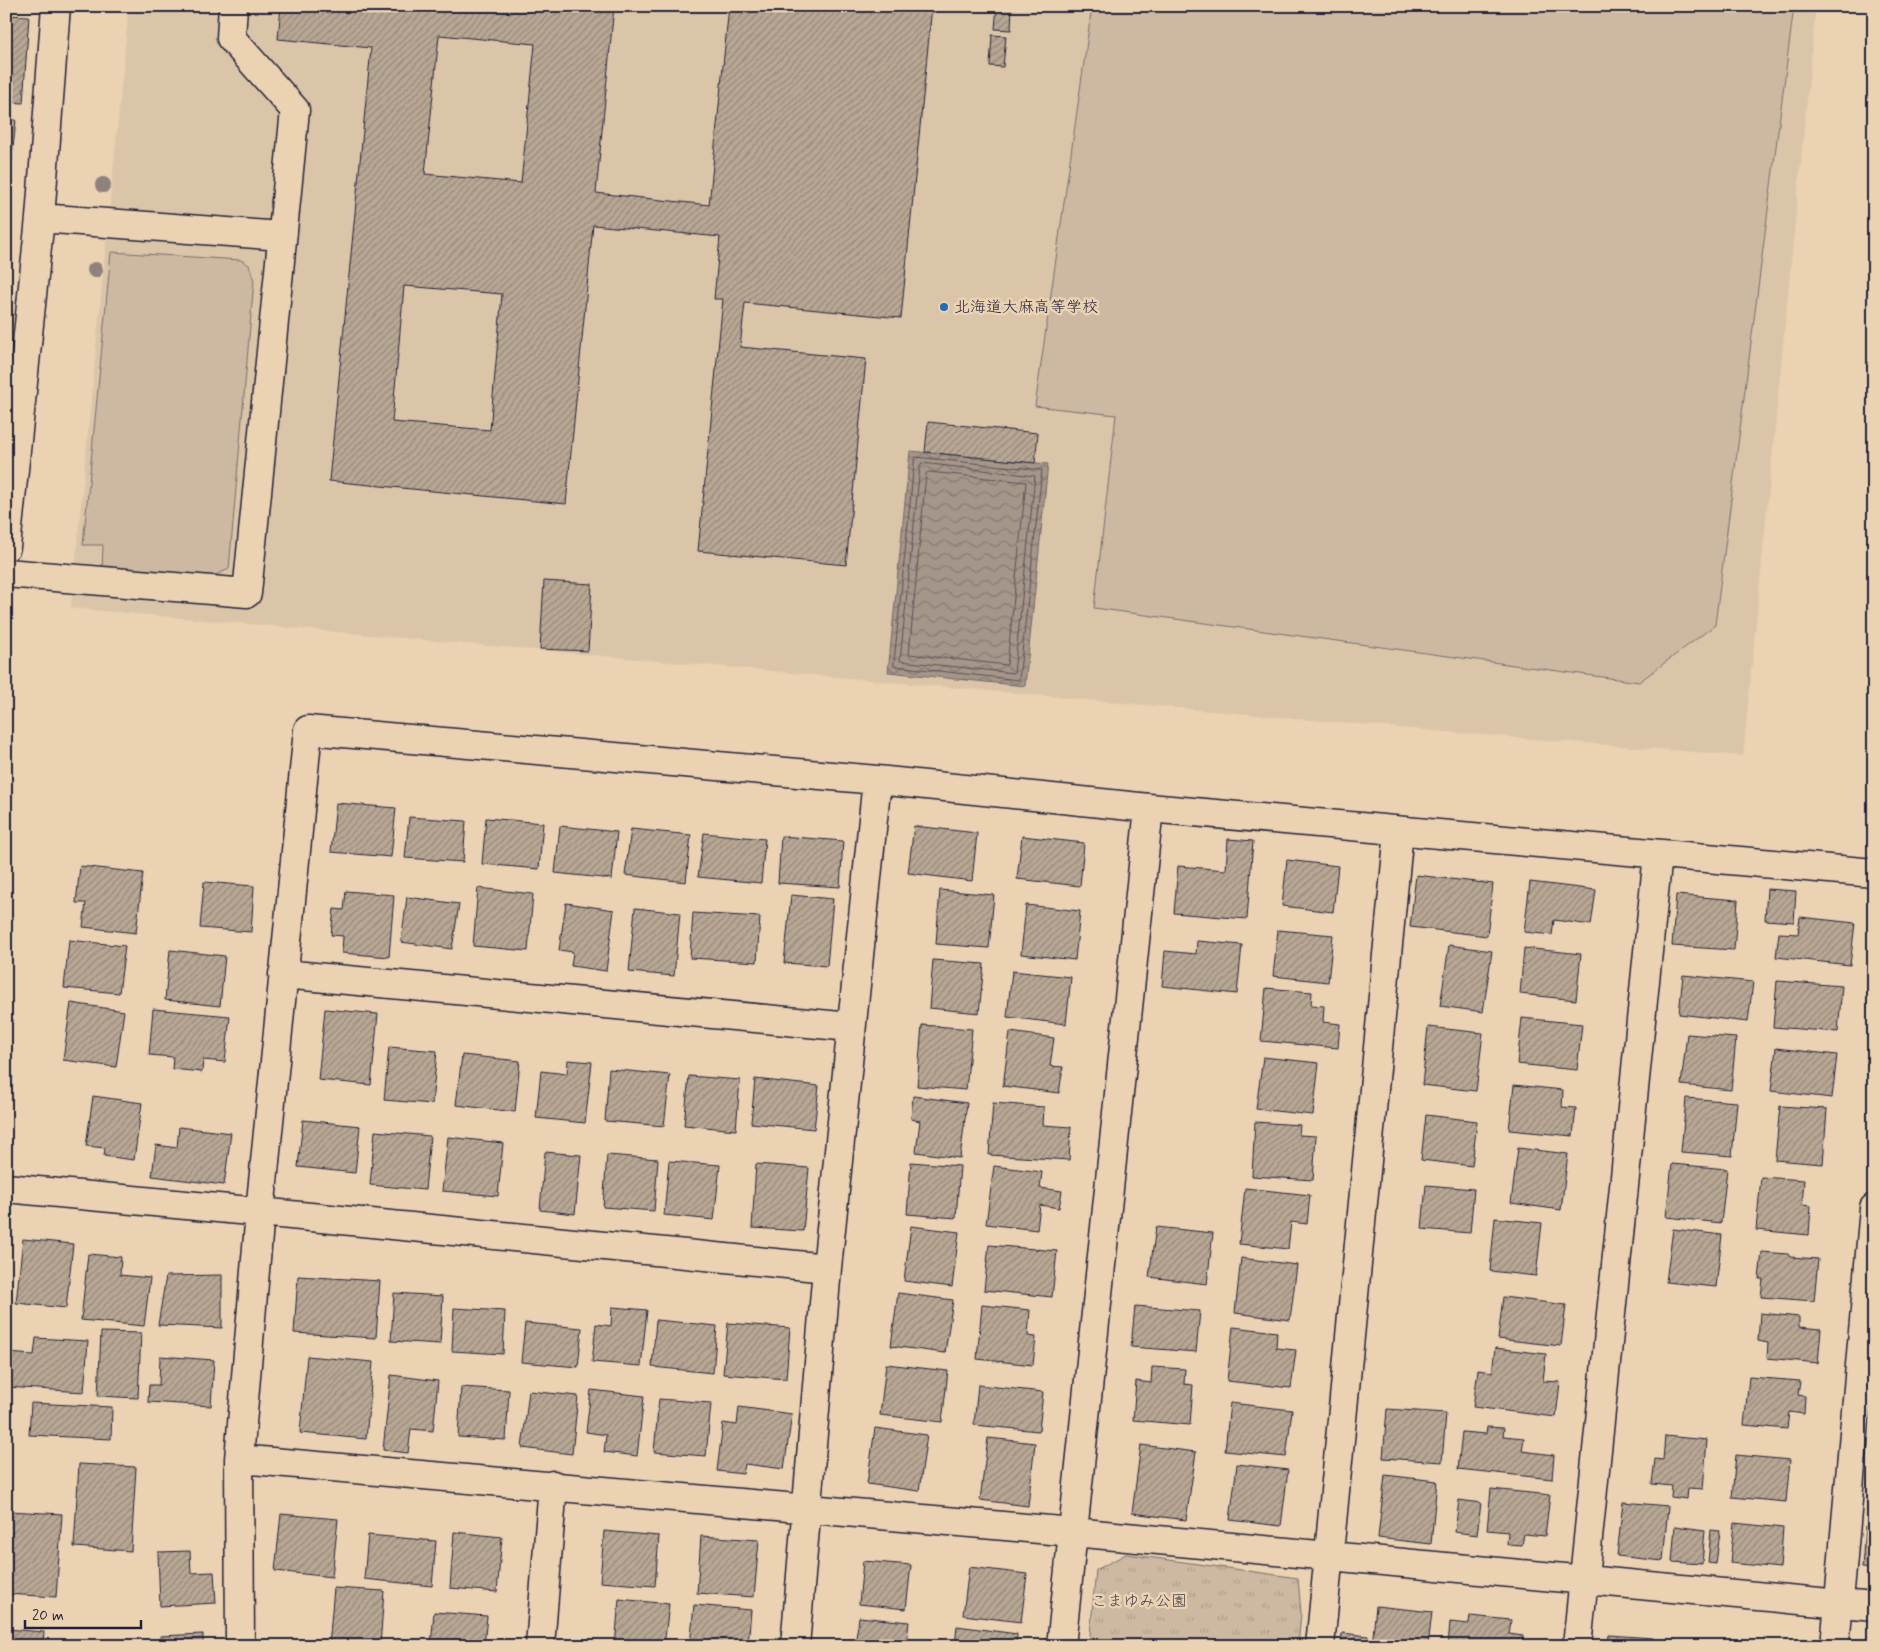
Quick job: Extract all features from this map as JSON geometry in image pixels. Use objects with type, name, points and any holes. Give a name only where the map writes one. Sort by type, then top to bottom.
[{"type":"street","points":[[6,547],[40,218],[56,6]]},
{"type":"street","points":[[6,573],[246,592],[295,110],[231,38],[233,6]]},
{"type":"street","points":[[40,218],[282,236]]},
{"type":"street","points":[[240,1646],[239,1459],[260,1212],[308,730],[877,780],[1149,808],[1874,873]]},
{"type":"street","points":[[796,1646],[827,1268],[877,780]]},
{"type":"street","points":[[1061,1646],[1149,808]]},
{"type":"street","points":[[1320,1646],[1399,831]]},
{"type":"street","points":[[1577,1646],[1658,854]]},
{"type":"street","points":[[283,974],[852,1027]]},
{"type":"street","points":[[6,1188],[827,1268]]},
{"type":"street","points":[[1835,1646],[1874,1208]]},
{"type":"street","points":[[239,1459],[1073,1532],[1874,1607]]},
{"type":"street","points":[[540,1646],[553,1485]]},
{"type":"shaded area","name":"北海道大麻高等学校","points":[[129,6],[1816,6],[1743,756],[1434,731],[71,608]]},
{"type":"green space","points":[[1092,6],[1794,6],[1715,625],[1639,682],[1094,608],[1116,415],[1035,406]]},
{"type":"green space","points":[[111,252],[241,260],[249,265],[254,280],[229,569],[209,578],[102,570],[103,545],[83,545]]},
{"type":"green space","name":"こまゆみ公園","points":[[1126,1554],[1298,1578],[1301,1613],[1298,1646],[1089,1646],[1096,1570]]},
{"type":"water","points":[[910,451],[1048,464],[1025,686],[888,672]]},
{"type":"building","points":[[281,6],[614,6],[596,193],[709,205],[729,6],[932,6],[901,318],[745,303],[740,347],[866,359],[846,565],[698,551],[723,299],[714,299],[720,237],[593,225],[566,504],[329,481],[371,48],[278,39]],"holes":[[[439,35],[535,44],[521,183],[425,174]],[[404,286],[502,294],[490,430],[392,422]]]},
{"type":"building","points":[[997,6],[1012,6],[1011,30],[995,29]]},
{"type":"building","points":[[6,15],[29,16],[23,103],[6,102]]},
{"type":"building","points":[[992,35],[1006,36],[1003,67],[990,66]]},
{"type":"building","points":[[6,119],[16,120],[6,213]]},
{"type":"building","points":[[928,422],[1038,433],[1035,463],[925,452]]},
{"type":"building","points":[[544,581],[592,584],[588,651],[540,649]]},
{"type":"building","points":[[336,803],[396,808],[391,857],[331,852]]},
{"type":"building","points":[[409,817],[466,821],[463,862],[405,858]]},
{"type":"building","points":[[486,818],[543,823],[539,869],[482,864]]},
{"type":"building","points":[[560,826],[617,832],[612,879],[555,873]]},
{"type":"building","points":[[914,826],[977,833],[972,881],[908,873]]},
{"type":"building","points":[[631,829],[691,835],[686,882],[625,875]]},
{"type":"building","points":[[704,833],[765,839],[761,883],[698,877]]},
{"type":"building","points":[[781,836],[843,841],[840,887],[778,883]]},
{"type":"building","points":[[1022,836],[1084,843],[1080,886],[1017,879]]},
{"type":"building","points":[[1228,839],[1253,841],[1247,919],[1174,913],[1178,866],[1226,870]]},
{"type":"building","points":[[1287,860],[1338,866],[1333,912],[1282,906]]},
{"type":"building","points":[[80,866],[143,873],[136,933],[83,927],[86,903],[76,903]]},
{"type":"building","points":[[1416,875],[1493,884],[1487,936],[1410,927]]},
{"type":"building","points":[[204,882],[254,886],[251,932],[200,928]]},
{"type":"building","points":[[1530,882],[1596,890],[1591,925],[1554,920],[1552,935],[1524,932]]},
{"type":"building","points":[[478,888],[533,894],[528,951],[473,946]]},
{"type":"building","points":[[1767,889],[1796,891],[1794,922],[1765,920]]},
{"type":"building","points":[[940,890],[994,895],[989,948],[936,944]]},
{"type":"building","points":[[346,891],[394,895],[389,957],[342,953],[343,936],[331,935],[334,909],[344,910]]},
{"type":"building","points":[[791,895],[833,899],[827,966],[784,963]]},
{"type":"building","points":[[1676,895],[1738,900],[1734,950],[1672,946]]},
{"type":"building","points":[[407,897],[459,904],[452,949],[401,942]]},
{"type":"building","points":[[566,903],[614,910],[606,971],[571,966],[573,952],[559,950]]},
{"type":"building","points":[[1026,905],[1080,911],[1075,960],[1021,954]]},
{"type":"building","points":[[635,908],[680,913],[674,976],[629,972]]},
{"type":"building","points":[[693,913],[760,917],[757,962],[690,958]]},
{"type":"building","points":[[1800,917],[1855,923],[1850,965],[1776,957],[1779,933],[1798,934]]},
{"type":"building","points":[[1278,930],[1333,935],[1328,982],[1273,976]]},
{"type":"building","points":[[69,940],[125,946],[119,993],[64,988]]},
{"type":"building","points":[[1197,941],[1242,945],[1237,994],[1162,986],[1165,951],[1196,954]]},
{"type":"building","points":[[1449,945],[1492,951],[1483,1012],[1440,1006]]},
{"type":"building","points":[[1524,948],[1581,954],[1576,1000],[1520,994]]},
{"type":"building","points":[[170,950],[225,956],[220,1006],[165,1000]]},
{"type":"building","points":[[933,960],[984,964],[979,1013],[929,1008]]},
{"type":"building","points":[[1012,971],[1071,977],[1066,1024],[1007,1017]]},
{"type":"building","points":[[1683,975],[1753,982],[1748,1022],[1679,1014]]},
{"type":"building","points":[[1777,981],[1842,986],[1838,1032],[1773,1027]]},
{"type":"building","points":[[1266,988],[1312,992],[1311,1005],[1324,1006],[1323,1022],[1340,1024],[1338,1048],[1261,1041]]},
{"type":"building","points":[[71,1003],[124,1011],[116,1067],[63,1060]]},
{"type":"building","points":[[153,1009],[230,1016],[225,1062],[203,1060],[202,1072],[172,1069],[173,1057],[149,1055]]},
{"type":"building","points":[[325,1009],[378,1014],[371,1085],[318,1080]]},
{"type":"building","points":[[1522,1018],[1582,1024],[1577,1070],[1517,1064]]},
{"type":"building","points":[[922,1025],[972,1029],[966,1090],[917,1086]]},
{"type":"building","points":[[1428,1027],[1483,1033],[1476,1091],[1422,1085]]},
{"type":"building","points":[[1010,1032],[1054,1038],[1050,1066],[1063,1067],[1059,1093],[1003,1086]]},
{"type":"building","points":[[1687,1034],[1736,1038],[1731,1090],[1681,1085]]},
{"type":"building","points":[[389,1047],[437,1051],[432,1104],[384,1100]]},
{"type":"building","points":[[1776,1048],[1837,1055],[1832,1098],[1771,1091]]},
{"type":"building","points":[[462,1055],[520,1061],[515,1112],[456,1105]]},
{"type":"building","points":[[1263,1057],[1319,1063],[1313,1115],[1256,1109]]},
{"type":"building","points":[[568,1060],[592,1062],[585,1123],[536,1118],[541,1071],[567,1074]]},
{"type":"building","points":[[609,1069],[670,1075],[664,1126],[605,1121]]},
{"type":"building","points":[[689,1076],[740,1080],[736,1130],[684,1125]]},
{"type":"building","points":[[755,1079],[819,1086],[814,1129],[751,1123]]},
{"type":"building","points":[[1514,1085],[1563,1090],[1562,1107],[1576,1108],[1573,1136],[1509,1130]]},
{"type":"building","points":[[93,1096],[142,1103],[134,1160],[104,1156],[105,1148],[86,1146]]},
{"type":"building","points":[[913,1096],[967,1103],[960,1158],[916,1152],[920,1121],[911,1119]]},
{"type":"building","points":[[1686,1098],[1737,1102],[1732,1156],[1681,1152]]},
{"type":"building","points":[[993,1103],[1044,1107],[1043,1125],[1071,1127],[1069,1160],[989,1155]]},
{"type":"building","points":[[1780,1106],[1827,1109],[1823,1164],[1775,1160]]},
{"type":"building","points":[[1426,1115],[1477,1121],[1472,1166],[1421,1160]]},
{"type":"building","points":[[303,1120],[360,1126],[355,1173],[298,1167]]},
{"type":"building","points":[[1255,1122],[1300,1125],[1299,1135],[1316,1136],[1313,1180],[1252,1176]]},
{"type":"building","points":[[179,1127],[231,1133],[224,1185],[152,1176],[156,1145],[177,1148]]},
{"type":"building","points":[[375,1131],[430,1136],[425,1190],[370,1185]]},
{"type":"building","points":[[448,1137],[503,1143],[498,1196],[442,1191]]},
{"type":"building","points":[[1518,1148],[1568,1154],[1561,1210],[1511,1203]]},
{"type":"building","points":[[545,1152],[581,1155],[575,1214],[540,1210]]},
{"type":"building","points":[[607,1155],[658,1159],[654,1211],[603,1207]]},
{"type":"building","points":[[669,1161],[720,1165],[714,1220],[664,1215]]},
{"type":"building","points":[[911,1162],[960,1166],[956,1218],[907,1214]]},
{"type":"building","points":[[756,1164],[809,1168],[803,1231],[752,1228]]},
{"type":"building","points":[[1672,1164],[1727,1169],[1721,1223],[1666,1217]]},
{"type":"building","points":[[994,1166],[1042,1172],[1040,1188],[1062,1191],[1059,1208],[1040,1205],[1037,1230],[986,1224]]},
{"type":"building","points":[[1761,1177],[1804,1180],[1802,1205],[1811,1206],[1809,1235],[1756,1230]]},
{"type":"building","points":[[1426,1185],[1474,1189],[1470,1233],[1422,1229]]},
{"type":"building","points":[[1245,1188],[1310,1195],[1307,1224],[1291,1222],[1288,1249],[1239,1244]]},
{"type":"building","points":[[1495,1218],[1542,1223],[1536,1276],[1490,1271]]},
{"type":"building","points":[[911,1226],[959,1232],[952,1287],[904,1281]]},
{"type":"building","points":[[1156,1227],[1213,1233],[1207,1284],[1149,1277]]},
{"type":"building","points":[[1673,1229],[1722,1235],[1716,1287],[1666,1282]]},
{"type":"building","points":[[23,1239],[73,1244],[66,1308],[16,1303]]},
{"type":"building","points":[[989,1245],[1057,1251],[1052,1297],[984,1290]]},
{"type":"building","points":[[1762,1252],[1818,1259],[1814,1301],[1761,1297],[1763,1279],[1759,1279]]},
{"type":"building","points":[[88,1254],[121,1257],[120,1275],[150,1278],[144,1326],[81,1320]]},
{"type":"building","points":[[1241,1258],[1297,1265],[1290,1320],[1235,1313]]},
{"type":"building","points":[[222,1275],[222,1328],[158,1325],[166,1276]]},
{"type":"building","points":[[298,1276],[380,1281],[376,1338],[294,1333]]},
{"type":"building","points":[[394,1293],[443,1296],[440,1344],[391,1341]]},
{"type":"building","points":[[898,1293],[953,1300],[945,1353],[891,1346]]},
{"type":"building","points":[[1503,1297],[1566,1305],[1561,1346],[1498,1339]]},
{"type":"building","points":[[982,1305],[1030,1310],[1028,1336],[1036,1337],[1033,1365],[977,1359]]},
{"type":"building","points":[[1135,1306],[1200,1311],[1196,1352],[1131,1347]]},
{"type":"building","points":[[612,1307],[647,1310],[641,1366],[592,1362],[596,1324],[611,1326]]},
{"type":"building","points":[[454,1308],[505,1311],[503,1354],[452,1351]]},
{"type":"building","points":[[1760,1313],[1799,1317],[1799,1327],[1821,1329],[1818,1363],[1767,1358],[1768,1343],[1758,1341]]},
{"type":"building","points":[[656,1320],[717,1326],[713,1373],[652,1367]]},
{"type":"building","points":[[525,1323],[582,1328],[578,1367],[521,1362]]},
{"type":"building","points":[[728,1323],[790,1328],[786,1379],[723,1374]]},
{"type":"building","points":[[1233,1327],[1277,1332],[1276,1348],[1296,1350],[1291,1388],[1227,1381]]},
{"type":"building","points":[[101,1332],[141,1333],[138,1398],[98,1396]]},
{"type":"building","points":[[36,1338],[88,1341],[84,1392],[6,1387],[7,1353],[34,1355]]},
{"type":"building","points":[[1495,1348],[1546,1354],[1543,1381],[1560,1382],[1556,1417],[1473,1407],[1478,1370],[1492,1372]]},
{"type":"building","points":[[160,1356],[214,1360],[211,1406],[148,1402],[149,1385],[159,1385]]},
{"type":"building","points":[[307,1356],[373,1362],[366,1439],[300,1433]]},
{"type":"building","points":[[886,1364],[948,1371],[942,1422],[880,1415]]},
{"type":"building","points":[[1152,1367],[1185,1369],[1184,1384],[1193,1385],[1190,1425],[1133,1420],[1136,1381],[1151,1383]]},
{"type":"building","points":[[391,1375],[438,1381],[433,1431],[411,1429],[408,1453],[383,1450]]},
{"type":"building","points":[[1749,1377],[1800,1381],[1798,1395],[1805,1396],[1804,1414],[1789,1412],[1787,1429],[1744,1425]]},
{"type":"building","points":[[978,1385],[1043,1392],[1039,1431],[974,1425]]},
{"type":"building","points":[[461,1387],[509,1390],[506,1440],[458,1437]]},
{"type":"building","points":[[591,1390],[644,1396],[637,1456],[604,1452],[606,1435],[586,1432]]},
{"type":"building","points":[[529,1391],[578,1396],[572,1454],[522,1448]]},
{"type":"building","points":[[659,1399],[711,1403],[706,1456],[654,1452]]},
{"type":"building","points":[[31,1403],[112,1407],[111,1439],[29,1435]]},
{"type":"building","points":[[1230,1403],[1292,1410],[1286,1457],[1225,1451]]},
{"type":"building","points":[[739,1407],[792,1414],[784,1469],[745,1464],[743,1474],[717,1471],[723,1423],[737,1425]]},
{"type":"building","points":[[1387,1409],[1446,1413],[1442,1462],[1383,1458]]},
{"type":"building","points":[[1487,1427],[1504,1428],[1503,1436],[1524,1438],[1522,1451],[1554,1455],[1552,1479],[1458,1469],[1462,1432],[1486,1434]]},
{"type":"building","points":[[875,1428],[927,1435],[919,1491],[867,1484]]},
{"type":"building","points":[[1665,1436],[1707,1440],[1703,1489],[1688,1488],[1687,1499],[1671,1497],[1672,1486],[1652,1484],[1655,1459],[1663,1460]]},
{"type":"building","points":[[988,1438],[1035,1443],[1028,1506],[980,1500]]},
{"type":"building","points":[[1141,1445],[1196,1452],[1186,1520],[1132,1513]]},
{"type":"building","points":[[1736,1455],[1790,1460],[1786,1502],[1732,1497]]},
{"type":"building","points":[[79,1464],[136,1467],[131,1551],[74,1547]]},
{"type":"building","points":[[1237,1464],[1288,1470],[1281,1526],[1230,1520]]},
{"type":"building","points":[[1385,1475],[1437,1481],[1431,1544],[1378,1538]]},
{"type":"building","points":[[1491,1489],[1550,1495],[1545,1536],[1524,1534],[1522,1545],[1507,1544],[1508,1532],[1487,1530]]},
{"type":"building","points":[[1459,1500],[1481,1503],[1477,1535],[1455,1532]]},
{"type":"building","points":[[1623,1502],[1668,1506],[1663,1561],[1617,1556]]},
{"type":"building","points":[[9,1511],[62,1514],[56,1597],[6,1594]]},
{"type":"building","points":[[281,1514],[338,1519],[332,1577],[275,1571]]},
{"type":"building","points":[[1734,1523],[1783,1528],[1780,1568],[1730,1563]]},
{"type":"building","points":[[1675,1526],[1705,1530],[1702,1564],[1672,1562]]},
{"type":"building","points":[[1865,1526],[1874,1527],[1874,1569],[1862,1568]]},
{"type":"building","points":[[1711,1530],[1720,1531],[1716,1564],[1708,1563]]},
{"type":"building","points":[[604,1531],[659,1536],[655,1586],[600,1582]]},
{"type":"building","points":[[454,1532],[502,1537],[497,1592],[450,1588]]},
{"type":"building","points":[[368,1535],[436,1541],[432,1586],[364,1579]]},
{"type":"building","points":[[701,1536],[759,1540],[754,1597],[697,1593]]},
{"type":"building","points":[[190,1551],[191,1573],[214,1572],[216,1603],[160,1606],[158,1552]]},
{"type":"building","points":[[863,1561],[911,1565],[906,1609],[859,1604]]},
{"type":"building","points":[[969,1567],[1027,1574],[1021,1622],[963,1615]]},
{"type":"building","points":[[334,1588],[384,1591],[380,1646],[329,1646]]},
{"type":"building","points":[[619,1599],[669,1604],[664,1646],[615,1646]]},
{"type":"building","points":[[694,1605],[751,1610],[748,1646],[690,1646]]},
{"type":"building","points":[[1376,1606],[1432,1612],[1428,1646],[1372,1646]]},
{"type":"building","points":[[434,1612],[487,1616],[484,1646],[431,1646]]},
{"type":"building","points":[[1470,1616],[1511,1620],[1509,1634],[1523,1636],[1522,1646],[1448,1646],[1450,1622],[1469,1624]]},
{"type":"building","points":[[859,1617],[909,1622],[906,1646],[855,1646]]},
{"type":"building","points":[[957,1626],[1017,1634],[1016,1646],[955,1646]]},
{"type":"building","points":[[6,1629],[44,1632],[43,1646],[6,1646]]},
{"type":"building","points":[[1342,1633],[1368,1636],[1367,1646],[1341,1646]]},
{"type":"building","points":[[203,1634],[203,1646],[160,1646],[160,1636]]},
{"type":"building","points":[[1609,1635],[1653,1638],[1653,1646],[1608,1646]]},
{"type":"place","name":"北海道大麻高等学校","points":[[944,307]]}]
